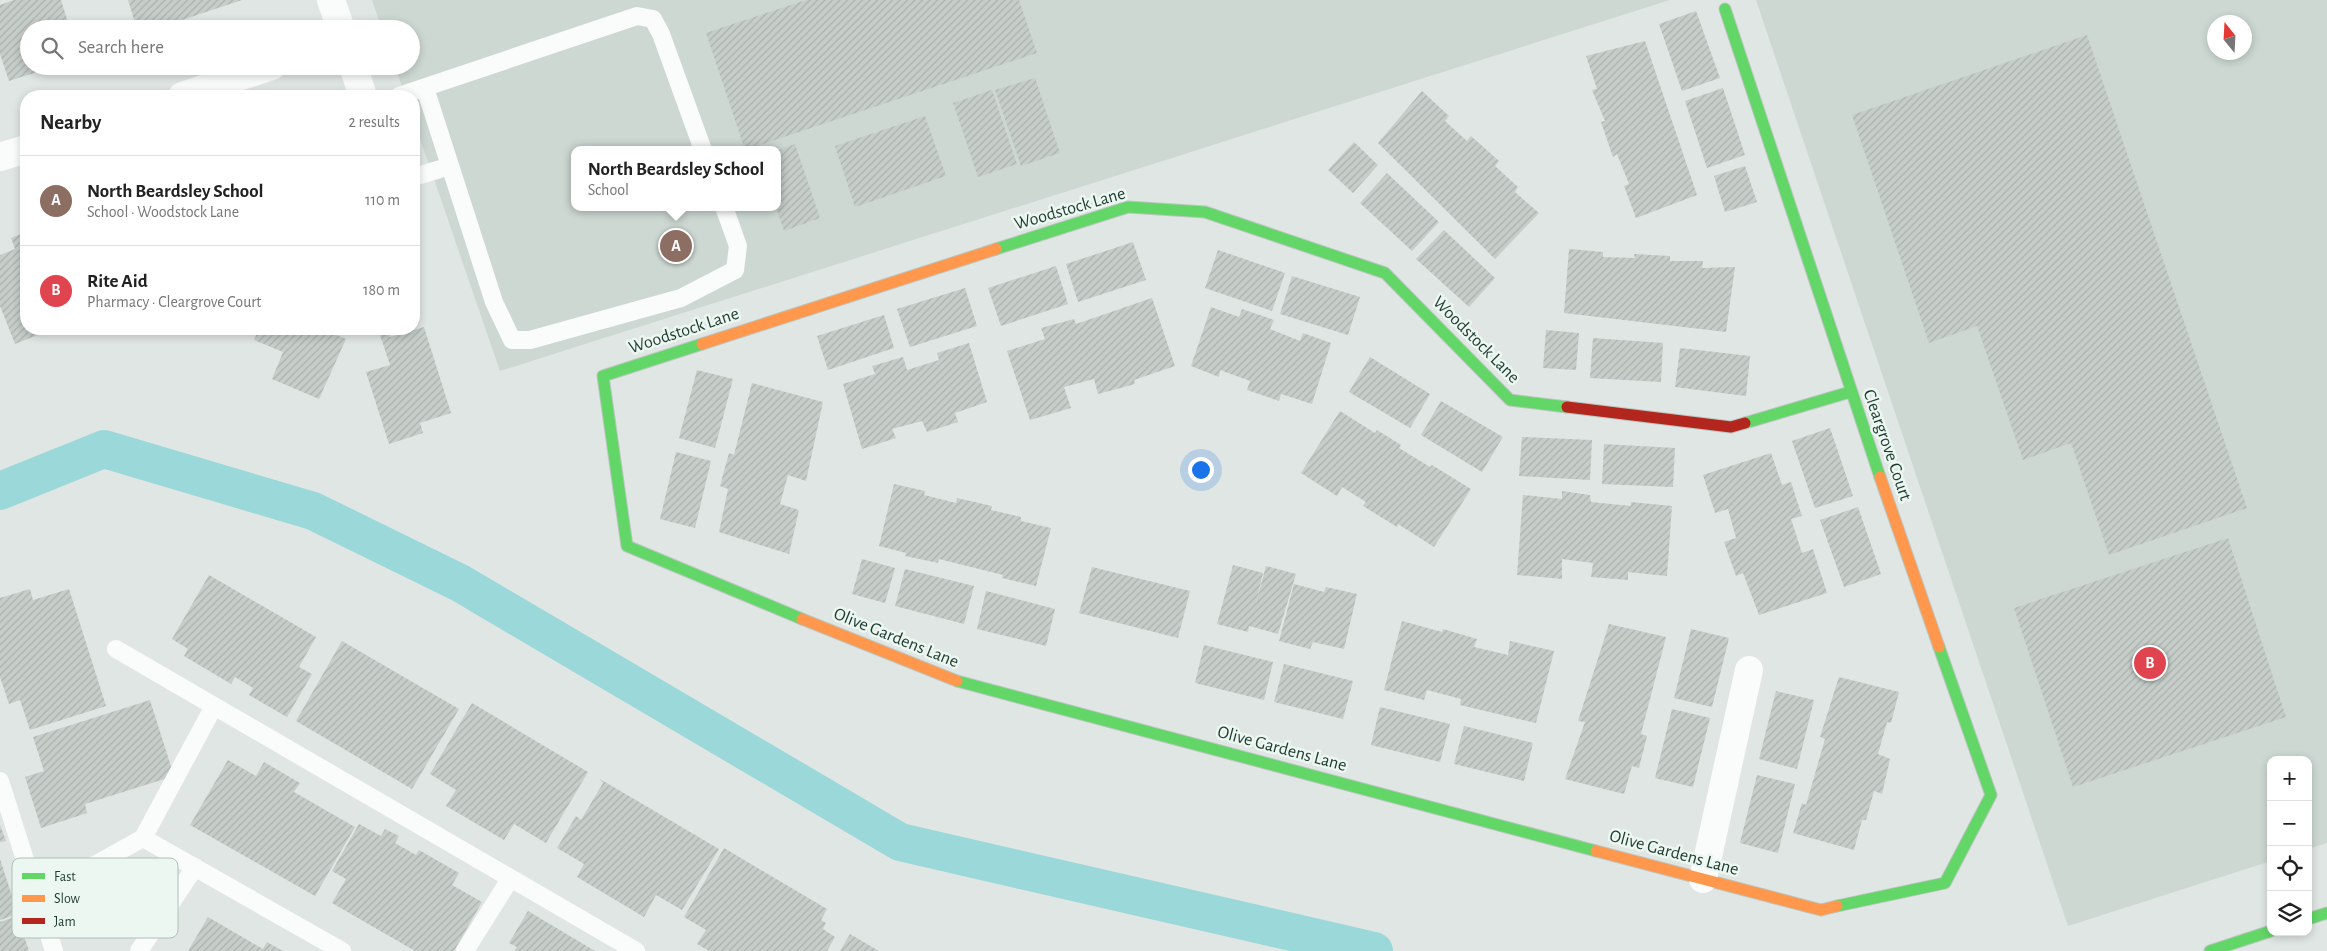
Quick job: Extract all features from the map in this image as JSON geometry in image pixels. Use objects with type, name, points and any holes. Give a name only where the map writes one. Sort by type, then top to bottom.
[{"type":"street","points":[[331,0],[338,20]]},
{"type":"street","name":"Cleargrove Court","points":[[1725,9],[1850,392],[1991,795],[1945,883]]},
{"type":"street","points":[[200,90],[245,75]]},
{"type":"street","points":[[356,75],[361,90]]},
{"type":"street","points":[[0,158],[20,151]]},
{"type":"street","name":"Woodstock Lane","points":[[627,546],[603,376],[1128,207],[1205,212],[1385,273],[1510,400],[1731,426],[1850,392]]},
{"type":"street","name":"Olive Gardens Lane","points":[[627,546],[944,678],[1821,910],[1945,883]]},
{"type":"street","points":[[1703,879],[1749,670]]},
{"type":"street","points":[[2312,918],[2327,913]]},
{"type":"street","points":[[2210,951],[2267,932]]},
{"type":"lane","points":[[418,90],[637,16],[653,19],[661,34],[702,146]]},
{"type":"lane","points":[[425,88],[494,302],[512,340],[530,340],[681,298],[734,270],[738,246],[725,211]]},
{"type":"lane","points":[[420,176],[450,166]]},
{"type":"lane","points":[[116,650],[636,951]]},
{"type":"lane","points":[[107,858],[143,838],[214,706]]},
{"type":"lane","points":[[0,781],[25,858]]},
{"type":"lane","points":[[143,838],[342,951]]},
{"type":"lane","points":[[178,892],[195,867]]},
{"type":"lane","points":[[465,951],[510,879]]},
{"type":"lane","points":[[50,938],[54,951]]},
{"type":"lane","points":[[139,951],[148,938]]},
{"type":"shaded area","points":[[372,0],[1670,0],[500,371],[420,138],[420,90],[403,90],[398,75],[420,75],[420,20],[379,20]]},
{"type":"shaded area","points":[[1756,0],[2327,0],[2327,843],[2312,848],[2312,756],[2267,756],[2267,862],[2068,926]]},
{"type":"building","points":[[14,0],[61,0],[67,20],[20,20],[20,75],[28,75],[9,81],[0,54],[0,5]]},
{"type":"building","points":[[128,0],[242,0],[182,20],[134,20]]},
{"type":"building","points":[[806,0],[1019,0],[1037,53],[757,146],[744,146],[706,33]]},
{"type":"building","points":[[1696,11],[1720,78],[1682,91],[1659,24]]},
{"type":"building","points":[[2087,35],[2247,508],[2109,555],[2071,443],[2023,460],[1977,326],[1929,343],[1852,115]]},
{"type":"building","points":[[1645,41],[1697,195],[1636,218],[1624,186],[1629,184],[1617,154],[1613,157],[1601,122],[1605,121],[1592,90],[1597,89],[1586,56]]},
{"type":"building","points":[[1035,78],[1060,153],[1021,166],[995,90]]},
{"type":"building","points":[[1723,88],[1745,155],[1707,168],[1685,101]]},
{"type":"building","points":[[992,90],[1017,164],[978,177],[953,103]]},
{"type":"building","points":[[1422,91],[1449,116],[1445,121],[1467,141],[1471,136],[1499,161],[1495,166],[1518,187],[1515,192],[1539,213],[1495,259],[1378,143]]},
{"type":"building","points":[[925,116],[946,176],[855,207],[835,146]]},
{"type":"building","points":[[1354,142],[1378,165],[1353,193],[1328,170]]},
{"type":"building","points":[[795,144],[820,218],[784,231],[777,211],[781,211],[781,149]]},
{"type":"building","points":[[1745,166],[1757,202],[1725,212],[1714,176]]},
{"type":"building","points":[[1387,173],[1439,222],[1412,251],[1360,203]]},
{"type":"building","points":[[1444,230],[1495,278],[1469,307],[1416,259]]},
{"type":"building","points":[[20,234],[20,335],[38,335],[15,344],[0,306],[0,255],[15,249],[11,238]]},
{"type":"building","points":[[1133,242],[1146,280],[1078,302],[1066,264]]},
{"type":"building","points":[[1569,249],[1603,252],[1603,257],[1635,258],[1634,254],[1670,256],[1670,261],[1703,261],[1702,268],[1735,267],[1726,332],[1564,313]]},
{"type":"building","points":[[1218,250],[1285,273],[1272,311],[1205,288]]},
{"type":"building","points":[[1056,266],[1068,304],[1001,326],[988,288]]},
{"type":"building","points":[[1292,276],[1360,297],[1348,335],[1280,314]]},
{"type":"building","points":[[965,288],[977,326],[910,347],[897,309]]},
{"type":"building","points":[[1152,298],[1175,366],[1134,380],[1135,384],[1098,394],[1094,379],[1064,387],[1071,408],[1030,420],[1007,351],[1045,339],[1041,328],[1074,319],[1076,324]]},
{"type":"building","points":[[1211,307],[1239,317],[1242,309],[1274,320],[1270,329],[1300,341],[1303,333],[1331,343],[1312,404],[1281,394],[1279,401],[1247,390],[1250,381],[1220,370],[1219,377],[1191,366]]},
{"type":"building","points":[[884,315],[894,348],[828,370],[817,336]]},
{"type":"building","points":[[424,327],[451,413],[420,423],[423,433],[389,444],[366,372],[390,365],[380,335],[390,335],[390,337],[397,335],[420,335],[420,328]]},
{"type":"building","points":[[1546,330],[1579,333],[1576,370],[1543,368]]},
{"type":"building","points":[[256,335],[336,335],[346,339],[319,399],[272,379],[283,352],[254,340]]},
{"type":"building","points":[[1593,338],[1663,343],[1661,382],[1590,378]]},
{"type":"building","points":[[969,343],[987,402],[955,413],[958,422],[927,432],[922,421],[892,429],[896,438],[862,449],[843,384],[875,374],[872,366],[903,357],[907,370],[939,360],[937,353]]},
{"type":"building","points":[[1680,348],[1750,356],[1746,396],[1675,387]]},
{"type":"building","points":[[1370,357],[1430,394],[1410,428],[1349,392]]},
{"type":"building","points":[[697,370],[733,379],[715,448],[679,438]]},
{"type":"building","points":[[752,383],[823,402],[806,481],[788,475],[780,504],[799,510],[789,554],[719,532],[728,489],[720,486],[729,453],[734,455]]},
{"type":"building","points":[[1441,401],[1503,437],[1482,472],[1421,435]]},
{"type":"building","points":[[1340,411],[1375,433],[1377,430],[1401,445],[1399,448],[1430,467],[1432,465],[1471,489],[1434,547],[1398,524],[1397,527],[1363,506],[1366,502],[1342,487],[1337,496],[1301,473]]},
{"type":"building","points":[[1830,428],[1853,496],[1815,508],[1792,441]]},
{"type":"building","points":[[1522,437],[1592,440],[1590,480],[1519,476]]},
{"type":"building","points":[[1604,444],[1675,448],[1673,487],[1602,484]]},
{"type":"building","points":[[676,452],[711,461],[695,528],[660,519]]},
{"type":"building","points":[[1771,453],[1782,485],[1791,482],[1802,516],[1791,519],[1802,553],[1813,549],[1827,593],[1759,615],[1743,573],[1736,576],[1724,542],[1736,538],[1728,509],[1715,513],[1703,475]]},
{"type":"building","points":[[894,484],[925,491],[924,495],[956,503],[957,498],[992,506],[991,510],[1021,517],[1021,521],[1051,528],[1036,586],[1002,578],[1003,575],[939,559],[938,563],[905,556],[906,553],[879,546]]},
{"type":"building","points":[[1562,491],[1590,495],[1591,502],[1631,506],[1631,502],[1672,506],[1667,576],[1628,572],[1628,580],[1591,577],[1593,563],[1562,559],[1562,579],[1517,575],[1523,495],[1562,499]]},
{"type":"building","points":[[1858,507],[1881,574],[1844,587],[1820,520]]},
{"type":"building","points":[[2228,538],[2286,717],[2073,787],[2014,608]]},
{"type":"building","points":[[862,559],[895,568],[885,603],[852,594]]},
{"type":"building","points":[[1233,565],[1263,573],[1256,603],[1266,566],[1296,574],[1278,634],[1249,626],[1248,632],[1217,624]]},
{"type":"building","points":[[1092,567],[1190,591],[1178,638],[1079,613]]},
{"type":"building","points":[[905,569],[974,586],[964,624],[895,606]]},
{"type":"building","points":[[209,575],[316,637],[299,667],[312,674],[287,717],[249,695],[253,688],[235,677],[231,684],[184,656],[188,649],[172,639]]},
{"type":"building","points":[[1294,584],[1324,592],[1326,587],[1357,594],[1344,649],[1313,642],[1310,649],[1279,641]]},
{"type":"building","points":[[30,589],[33,600],[69,589],[106,706],[30,730],[20,700],[9,704],[0,677],[0,598]]},
{"type":"building","points":[[986,591],[1055,609],[1046,646],[977,629]]},
{"type":"building","points":[[1402,621],[1442,632],[1443,629],[1477,639],[1474,647],[1508,655],[1510,641],[1554,651],[1536,723],[1460,705],[1461,699],[1427,690],[1424,700],[1384,690]]},
{"type":"building","points":[[1609,624],[1666,637],[1641,734],[1647,736],[1639,768],[1632,766],[1624,794],[1565,779],[1585,722],[1578,721]]},
{"type":"building","points":[[1691,629],[1729,638],[1712,707],[1674,698]]},
{"type":"building","points":[[342,641],[459,709],[412,789],[296,721]]},
{"type":"building","points":[[1204,645],[1273,662],[1264,700],[1195,683]]},
{"type":"building","points":[[1284,664],[1353,681],[1343,719],[1274,702]]},
{"type":"building","points":[[1839,677],[1899,692],[1891,723],[1887,722],[1878,754],[1890,759],[1882,794],[1874,791],[1866,820],[1862,820],[1854,850],[1793,833],[1802,803],[1806,805],[1825,739],[1820,737]]},
{"type":"building","points":[[1776,691],[1814,700],[1797,769],[1759,759]]},
{"type":"building","points":[[150,700],[174,776],[85,804],[87,813],[41,828],[25,777],[44,771],[33,737]]},
{"type":"building","points":[[472,703],[588,772],[546,843],[514,824],[504,840],[446,806],[456,790],[430,774]]},
{"type":"building","points":[[1380,707],[1450,724],[1440,762],[1371,745]]},
{"type":"building","points":[[1672,709],[1710,718],[1693,787],[1655,778]]},
{"type":"building","points":[[1464,726],[1533,743],[1524,781],[1454,764]]},
{"type":"building","points":[[228,760],[256,776],[264,762],[300,783],[294,792],[355,827],[315,896],[190,825]]},
{"type":"building","points":[[1757,775],[1795,784],[1778,853],[1740,843]]},
{"type":"building","points":[[600,779],[719,849],[682,910],[656,895],[644,917],[577,877],[584,864],[557,848],[576,816],[581,820],[603,783]]},
{"type":"building","points":[[359,824],[381,836],[385,829],[399,836],[395,843],[416,855],[419,850],[459,873],[452,885],[482,902],[454,951],[415,951],[332,903],[346,879],[332,871]]},
{"type":"building","points":[[0,825],[6,841],[0,842]]},
{"type":"building","points":[[724,848],[827,909],[821,920],[826,923],[823,929],[835,937],[827,951],[709,951],[697,944],[706,930],[684,917]]},
{"type":"building","points":[[0,859],[12,896],[12,916],[0,920]]},
{"type":"building","points":[[528,911],[595,951],[514,951],[517,947],[509,943]]},
{"type":"building","points":[[208,917],[263,949],[267,942],[283,951],[188,951]]},
{"type":"building","points":[[12,918],[12,938],[25,938],[29,951],[0,951],[0,922]]},
{"type":"building","points":[[850,934],[879,951],[840,951]]},
{"type":"waterway","points":[[0,491],[104,449],[313,511],[460,583],[900,842],[1374,951]]},
{"type":"traffic: fast","points":[[1725,9],[1880,477]]},
{"type":"traffic: fast","points":[[996,249],[1128,207],[1205,212],[1385,273],[1510,400],[1567,407]]},
{"type":"traffic: fast","points":[[702,344],[603,376],[627,546],[802,619]]},
{"type":"traffic: fast","points":[[1745,423],[1850,392]]},
{"type":"traffic: fast","points":[[1837,906],[1945,883],[1991,795],[1939,647]]},
{"type":"traffic: fast","points":[[957,681],[1596,851]]},
{"type":"traffic: fast","points":[[2312,918],[2327,913]]},
{"type":"traffic: fast","points":[[2210,951],[2267,932]]},
{"type":"traffic: slow","points":[[702,344],[996,249]]},
{"type":"traffic: slow","points":[[1880,477],[1939,647]]},
{"type":"traffic: slow","points":[[802,619],[957,681]]},
{"type":"traffic: slow","points":[[1596,851],[1821,910],[1837,906]]},
{"type":"traffic: jam","points":[[1567,407],[1731,427],[1745,423]]},
{"type":"place","name":"North Beardsley School","points":[[676,246]]},
{"type":"place","name":"Rite Aid","points":[[2150,663]]}]
